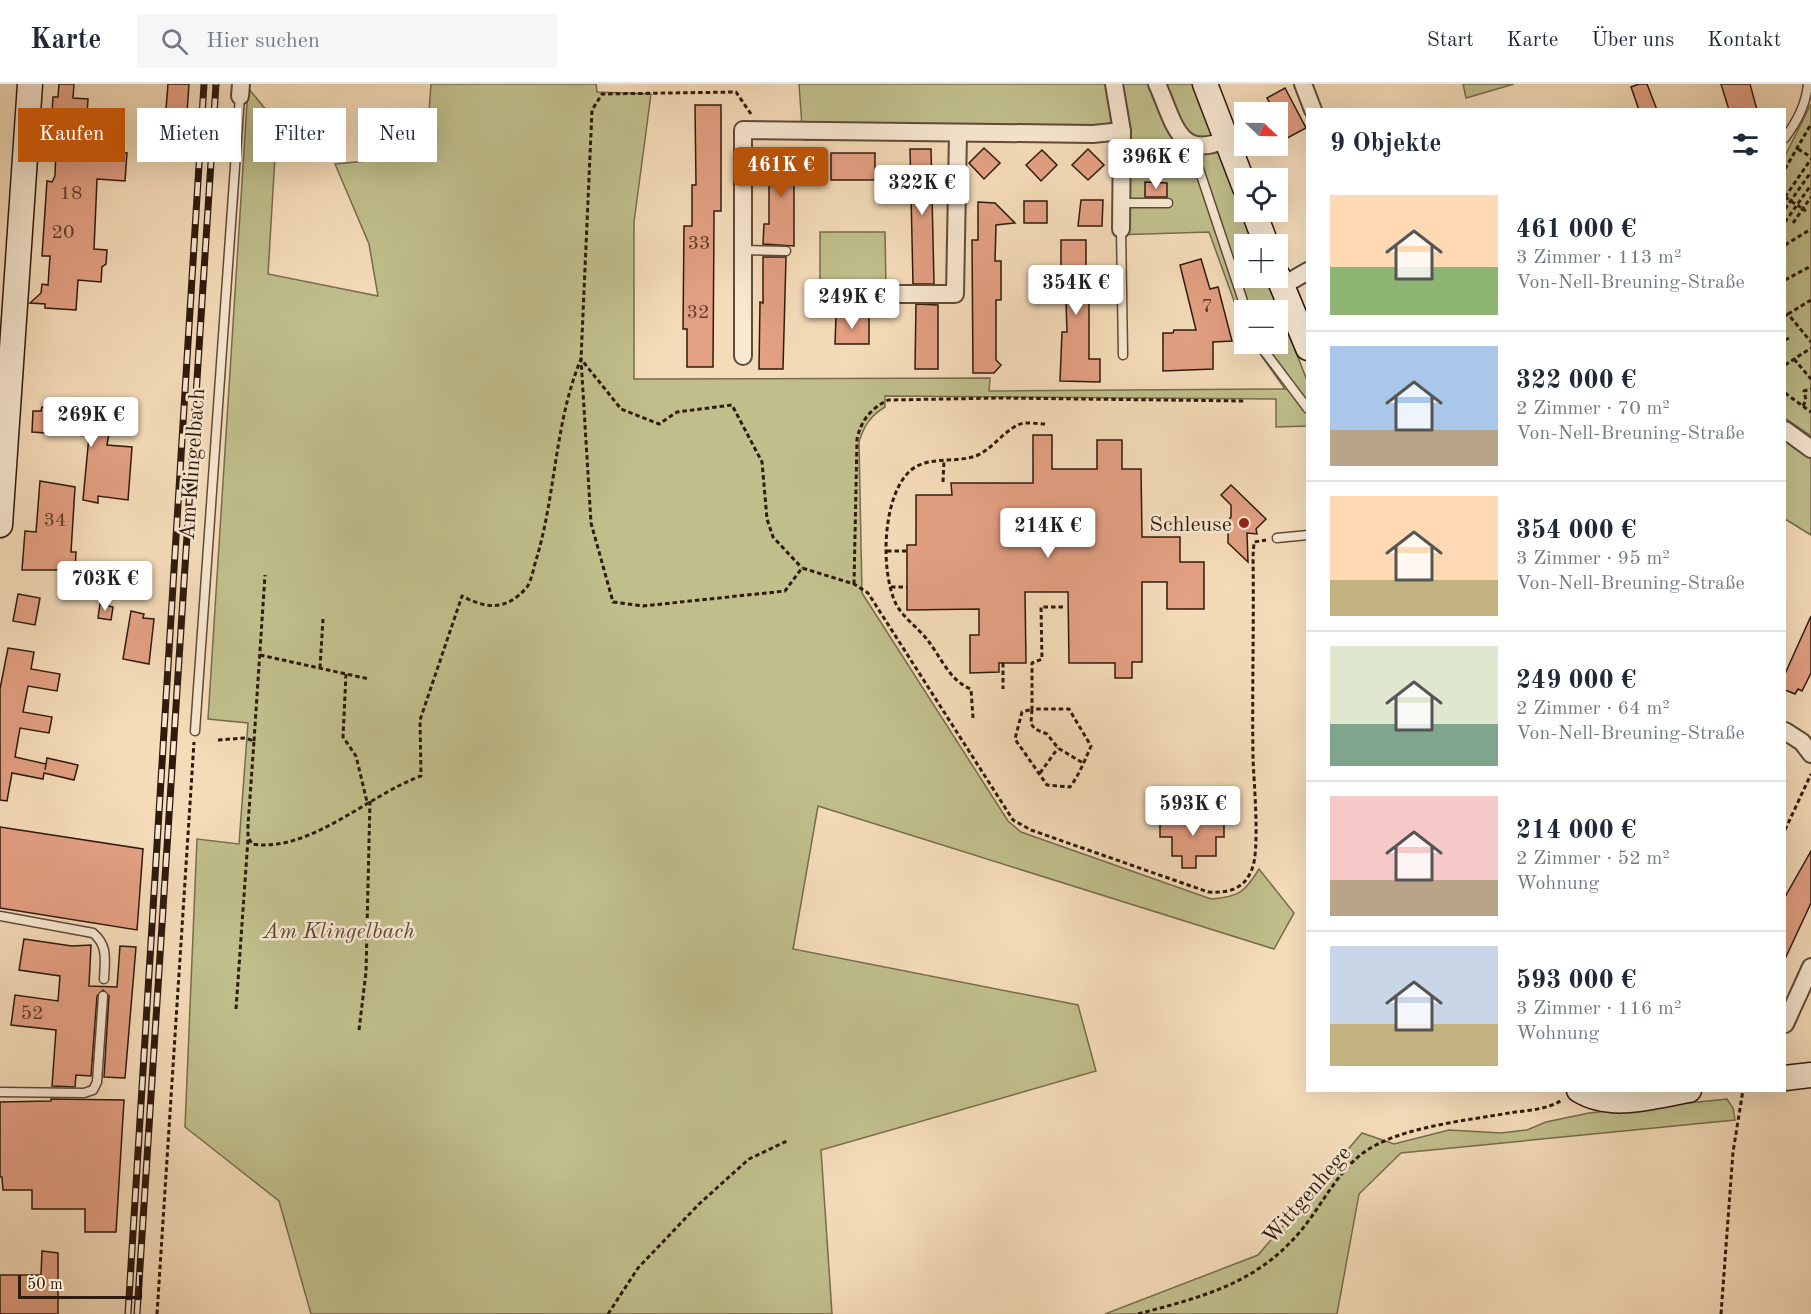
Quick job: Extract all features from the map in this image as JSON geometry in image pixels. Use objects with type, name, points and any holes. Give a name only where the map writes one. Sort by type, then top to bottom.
[{"type":"main road","points":[[0,525],[30,84]]},
{"type":"main road","points":[[1205,84],[1237,168]]},
{"type":"main road","points":[[1283,288],[1306,343]]},
{"type":"main road","points":[[1786,1078],[1811,1075]]},
{"type":"main road","points":[[1573,1093],[1614,1102],[1676,1092]]},
{"type":"street","points":[[1114,84],[1122,131],[1121,229]]},
{"type":"street","points":[[1157,84],[1182,137],[1190,144],[1208,147],[1226,139]]},
{"type":"street","points":[[1303,84],[1312,108]]},
{"type":"street","points":[[742,356],[743,130],[1094,134],[1122,131]]},
{"type":"street","points":[[822,294],[955,294],[958,133]]},
{"type":"street","points":[[1288,278],[1306,272]]},
{"type":"street","points":[[1786,431],[1811,449]]},
{"type":"street","points":[[1786,732],[1802,742],[1811,754]]},
{"type":"street","points":[[1786,1022],[1811,967]]},
{"type":"lane","points":[[1786,137],[1796,123],[1806,99],[1808,84]]},
{"type":"lane","name":"Am Klingelbach","points":[[195,731],[241,90]]},
{"type":"lane","points":[[1199,147],[1198,166],[1243,300]]},
{"type":"lane","points":[[1121,203],[1168,203]]},
{"type":"lane","points":[[1121,229],[1123,355]]},
{"type":"lane","points":[[743,250],[786,250]]},
{"type":"lane","points":[[1267,354],[1306,406]]},
{"type":"lane","points":[[1277,538],[1306,535]]},
{"type":"lane","points":[[0,916],[93,933],[102,940],[104,946],[104,978]]},
{"type":"lane","points":[[0,1092],[84,1093],[93,1090],[98,1082],[103,996]]},
{"type":"path","points":[[761,130],[736,92],[602,94],[592,110],[581,359],[591,523],[613,602],[643,606],[785,591],[802,568]]},
{"type":"path","points":[[1786,167],[1811,124]]},
{"type":"path","points":[[1786,196],[1811,158],[1798,149]]},
{"type":"path","points":[[1786,208],[1811,172]]},
{"type":"path","points":[[1786,221],[1811,185]]},
{"type":"path","points":[[1792,223],[1804,210],[1811,197]]},
{"type":"path","points":[[1786,198],[1804,210]]},
{"type":"path","points":[[1786,244],[1811,229]]},
{"type":"path","points":[[1786,279],[1811,266]]},
{"type":"path","points":[[1811,300],[1786,315],[1811,342]]},
{"type":"path","points":[[1786,363],[1811,348]]},
{"type":"path","points":[[581,359],[621,409],[659,424],[677,412],[732,405],[762,462],[767,519],[773,537],[802,568],[854,585],[868,593],[1013,820],[1031,830],[1208,892],[1226,893],[1242,886],[1253,869],[1255,828],[1252,703],[1254,542],[1277,538]]},
{"type":"path","points":[[248,837],[252,844],[267,847],[286,844],[319,830],[369,801],[421,776],[420,720],[462,596],[481,606],[503,605],[528,586],[545,530],[568,398],[581,359]]},
{"type":"path","points":[[1794,359],[1811,379]]},
{"type":"path","points":[[1803,406],[1806,400],[1804,391],[1811,389]]},
{"type":"path","points":[[1786,394],[1811,412]]},
{"type":"path","points":[[854,585],[857,439],[861,423],[879,404],[888,400],[1002,398],[1245,401]]},
{"type":"path","points":[[1806,400],[1811,401]]},
{"type":"path","points":[[973,718],[971,689],[960,682],[944,665],[928,641],[897,606],[890,587],[888,516],[896,488],[912,470],[944,460],[980,454],[1019,424],[1045,424]]},
{"type":"path","points":[[943,482],[944,460]]},
{"type":"path","points":[[888,551],[907,550]]},
{"type":"path","points":[[236,1009],[265,575]]},
{"type":"path","points":[[890,587],[907,587]]},
{"type":"path","points":[[1063,607],[1041,607],[1042,659],[1032,663],[1031,724],[1035,729],[1047,734],[1058,748],[1083,763]]},
{"type":"path","points":[[320,668],[323,619]]},
{"type":"path","points":[[260,655],[369,679]]},
{"type":"path","points":[[1003,663],[1003,689]]},
{"type":"path","points":[[346,674],[343,737],[356,756],[369,801],[366,972],[359,1030]]},
{"type":"path","points":[[1032,709],[1069,710],[1091,746],[1070,787],[1047,785],[1015,739],[1022,712],[1032,709]]},
{"type":"path","points":[[156,1314],[195,731]]},
{"type":"path","points":[[218,740],[245,738],[254,741]]},
{"type":"path","points":[[1039,774],[1058,748]]},
{"type":"path","points":[[1786,828],[1811,774]]},
{"type":"path","points":[[1721,1314],[1733,1152],[1743,1092]]},
{"type":"path","name":"Wittgenhege","points":[[1138,1314],[1214,1293],[1250,1275],[1274,1258],[1298,1233],[1358,1155],[1378,1143],[1409,1133],[1539,1109],[1560,1102],[1573,1093]]},
{"type":"path","points":[[608,1314],[638,1268],[699,1204],[749,1160],[787,1141]]},
{"type":"green space","points":[[431,84],[596,84],[597,92],[651,94],[634,222],[634,379],[990,378],[989,391],[1285,389],[1260,354],[1288,354],[1288,332],[1306,378],[1306,426],[1276,427],[1276,399],[885,396],[885,407],[875,414],[865,426],[859,442],[862,593],[1008,821],[1021,832],[1211,899],[1228,897],[1240,892],[1250,883],[1259,869],[1294,913],[1274,949],[818,806],[793,949],[1078,1005],[1096,1071],[821,1150],[832,1314],[311,1314],[279,1201],[185,1127],[197,839],[239,844],[248,723],[208,719],[248,88],[265,108],[253,108],[253,162],[275,162],[268,274],[378,296],[369,244],[335,164],[437,162],[437,108],[429,108]]},
{"type":"green space","points":[[799,84],[1192,84],[1234,192],[1234,222],[1245,222],[1250,234],[1234,234],[1234,288],[1271,288],[1276,300],[1234,301],[1209,232],[1114,235],[1114,140],[803,140]]},
{"type":"green space","points":[[1463,84],[1514,84],[1466,98]]},
{"type":"green space","points":[[1811,104],[1811,436],[1786,419],[1786,154]]},
{"type":"green space","points":[[820,232],[885,232],[886,288],[820,288]]},
{"type":"green space","points":[[1786,438],[1811,456],[1811,535],[1786,520]]},
{"type":"green space","points":[[1727,1099],[1733,1108],[1735,1120],[1401,1153],[1359,1194],[1337,1314],[1105,1314],[1258,1255],[1362,1133],[1394,1144],[1449,1130],[1501,1133],[1527,1130],[1546,1122],[1589,1113]]},
{"type":"building","points":[[59,84],[74,84],[73,98],[88,99],[87,108],[52,108],[53,97],[58,97]]},
{"type":"building","points":[[168,84],[189,84],[187,108],[166,108]]},
{"type":"building","points":[[1647,84],[1656,108],[1638,108],[1631,87]]},
{"type":"building","points":[[1721,84],[1750,84],[1756,108],[1728,108]]},
{"type":"building","points":[[1285,88],[1306,128],[1288,138],[1288,102],[1269,102],[1267,98]]},
{"type":"building","points":[[695,105],[721,105],[721,211],[714,211],[713,367],[687,367],[687,329],[683,329],[684,226],[692,226],[692,185],[696,185]]},
{"type":"building","points":[[769,148],[794,149],[794,246],[763,244],[764,224],[769,224]]},
{"type":"building","points":[[984,148],[1000,163],[984,179],[969,163]]},
{"type":"building","points":[[910,149],[931,149],[934,284],[913,284]]},
{"type":"building","points":[[1088,149],[1104,165],[1088,180],[1072,165]]},
{"type":"building","points":[[1042,150],[1057,165],[1041,181],[1026,165]]},
{"type":"building","points":[[125,153],[127,153],[125,181],[97,179],[94,249],[107,250],[106,264],[102,267],[101,282],[78,280],[76,310],[45,308],[45,304],[30,303],[41,293],[42,284],[48,285],[50,256],[42,256],[47,181],[52,182],[55,176],[55,162],[125,162]]},
{"type":"building","points":[[831,153],[875,153],[875,180],[831,180]]},
{"type":"building","points":[[1145,182],[1167,183],[1167,197],[1145,197]]},
{"type":"building","points":[[1081,200],[1103,200],[1102,226],[1078,226]]},
{"type":"building","points":[[1024,201],[1047,201],[1047,223],[1024,223]]},
{"type":"building","points":[[978,202],[995,203],[1015,223],[996,225],[995,261],[1001,261],[1001,300],[996,300],[996,360],[1001,365],[994,373],[973,373],[972,240],[978,240]]},
{"type":"building","points":[[1061,240],[1086,240],[1086,280],[1089,280],[1089,359],[1100,359],[1100,382],[1060,381],[1062,332],[1067,332],[1066,301],[1061,300]]},
{"type":"building","points":[[763,257],[786,257],[783,369],[759,369]]},
{"type":"building","points":[[1201,259],[1210,289],[1218,287],[1232,341],[1213,342],[1213,369],[1163,371],[1163,333],[1173,333],[1174,330],[1196,330],[1180,265]]},
{"type":"building","points":[[916,304],[938,305],[938,369],[915,369]]},
{"type":"building","points":[[836,316],[869,316],[869,344],[835,344]]},
{"type":"building","points":[[53,404],[113,412],[107,445],[132,447],[128,500],[98,496],[98,503],[83,500],[89,436],[32,432],[33,411],[41,411],[42,407],[53,408]]},
{"type":"building","points":[[1033,435],[1052,435],[1052,469],[1097,469],[1097,440],[1122,440],[1122,469],[1141,469],[1142,537],[1180,537],[1180,562],[1204,562],[1204,609],[1167,609],[1167,582],[1142,582],[1142,662],[1132,662],[1132,678],[1115,678],[1115,663],[1069,663],[1068,592],[1025,592],[1026,663],[999,663],[999,672],[970,673],[970,635],[979,635],[979,609],[907,610],[907,545],[916,545],[916,495],[952,495],[951,483],[1033,483]]},
{"type":"building","points":[[40,481],[75,487],[71,552],[76,552],[75,570],[22,570],[25,531],[36,532]]},
{"type":"building","name":"Schleuse","points":[[1231,485],[1266,519],[1256,529],[1257,534],[1247,533],[1248,562],[1228,543],[1228,533],[1222,527],[1231,517],[1231,505],[1221,495]]},
{"type":"building","points":[[18,594],[40,598],[35,625],[13,621]]},
{"type":"building","points":[[100,604],[113,607],[111,620],[98,618]]},
{"type":"building","points":[[131,611],[144,614],[143,618],[154,619],[149,664],[123,659]]},
{"type":"building","points":[[1811,616],[1811,673],[1802,691],[1798,689],[1795,694],[1786,690],[1786,672]]},
{"type":"building","points":[[8,648],[34,652],[31,669],[60,674],[57,691],[28,686],[23,712],[52,717],[49,733],[20,728],[15,757],[46,764],[47,758],[78,765],[74,780],[44,773],[43,779],[12,773],[7,801],[0,800],[0,689]]},
{"type":"building","points":[[1160,818],[1224,818],[1224,837],[1216,837],[1216,856],[1196,856],[1196,868],[1182,868],[1182,856],[1172,856],[1172,837],[1160,837]]},
{"type":"building","points":[[0,827],[143,849],[137,930],[0,908]]},
{"type":"building","points":[[1811,851],[1811,903],[1786,957],[1786,895]]},
{"type":"building","points":[[24,939],[72,946],[91,945],[89,986],[117,987],[120,946],[136,947],[125,1078],[104,1077],[109,996],[103,990],[97,996],[91,1076],[76,1075],[75,1087],[52,1086],[56,1030],[11,1025],[15,995],[58,1001],[60,976],[19,970]]},
{"type":"building","points":[[51,1099],[124,1100],[116,1232],[85,1232],[85,1209],[32,1209],[32,1190],[3,1190],[2,1177],[0,1177],[0,1102],[51,1101]]},
{"type":"building","points":[[42,1251],[58,1253],[58,1314],[0,1314],[0,1275],[41,1275]]},
{"type":"railway","points":[[128,1314],[204,84]]},
{"type":"railway","points":[[137,1314],[216,84]]},
{"type":"place","name":"Schleuse","points":[[1244,523]]}]
